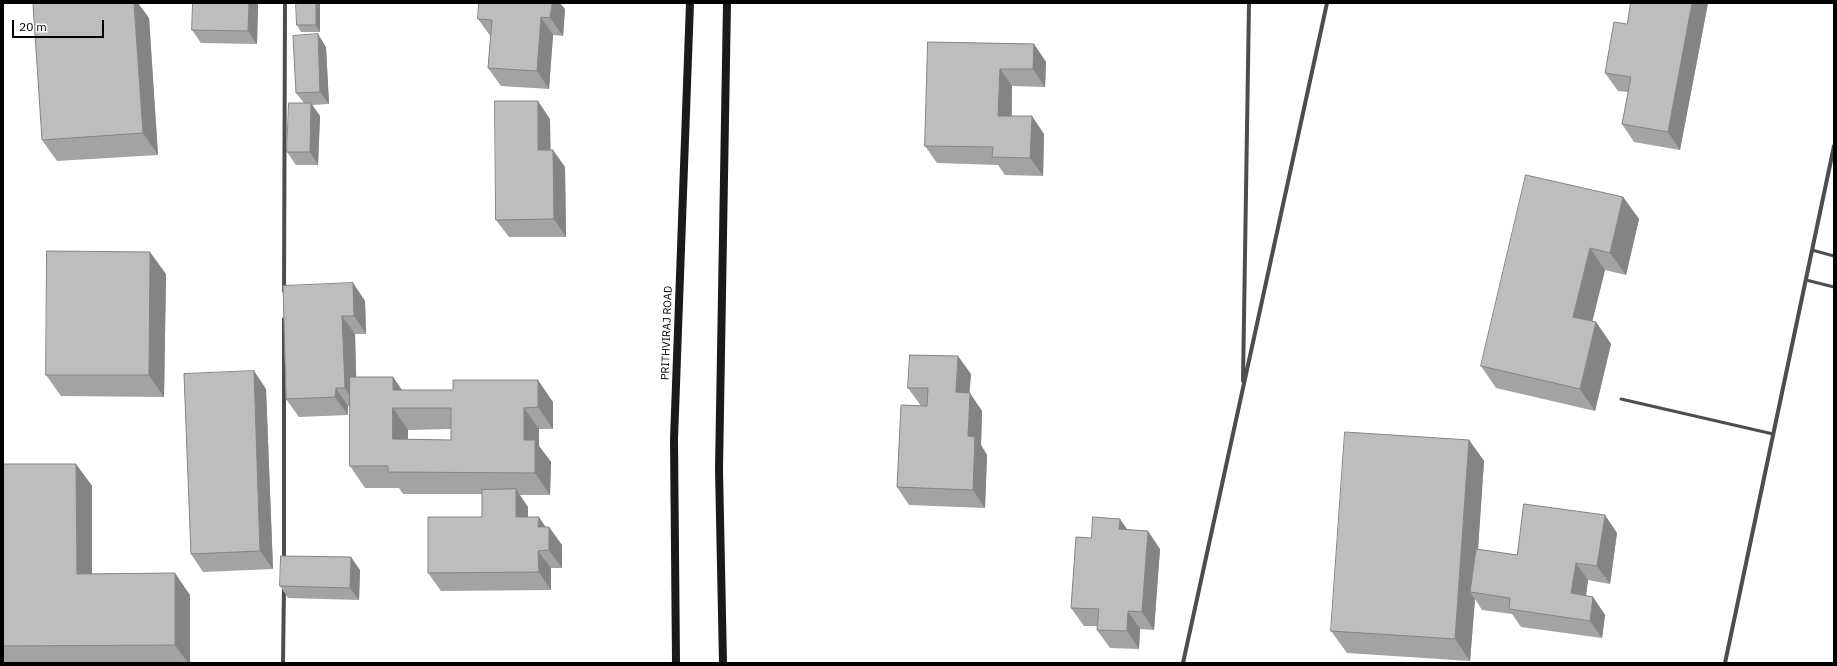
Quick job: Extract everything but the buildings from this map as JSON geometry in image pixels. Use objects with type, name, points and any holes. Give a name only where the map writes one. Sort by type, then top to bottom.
[{"type":"main road","name":"PRITHVIRAJ ROAD","points":[[676,663],[674,439],[690,3]]},
{"type":"main road","points":[[723,663],[719,469],[727,3]]},
{"type":"street","points":[[284,297],[285,3]]},
{"type":"street","points":[[1242,390],[1249,3]]},
{"type":"street","points":[[1183,663],[1326,3]]},
{"type":"street","points":[[1725,663],[1834,146]]},
{"type":"street","points":[[284,313],[284,568]]},
{"type":"street","points":[[283,663],[284,584]]},
{"type":"lane","points":[[1812,250],[1834,256]]},
{"type":"lane","points":[[1806,280],[1834,287]]},
{"type":"lane","points":[[1621,399],[1773,434]]}]
